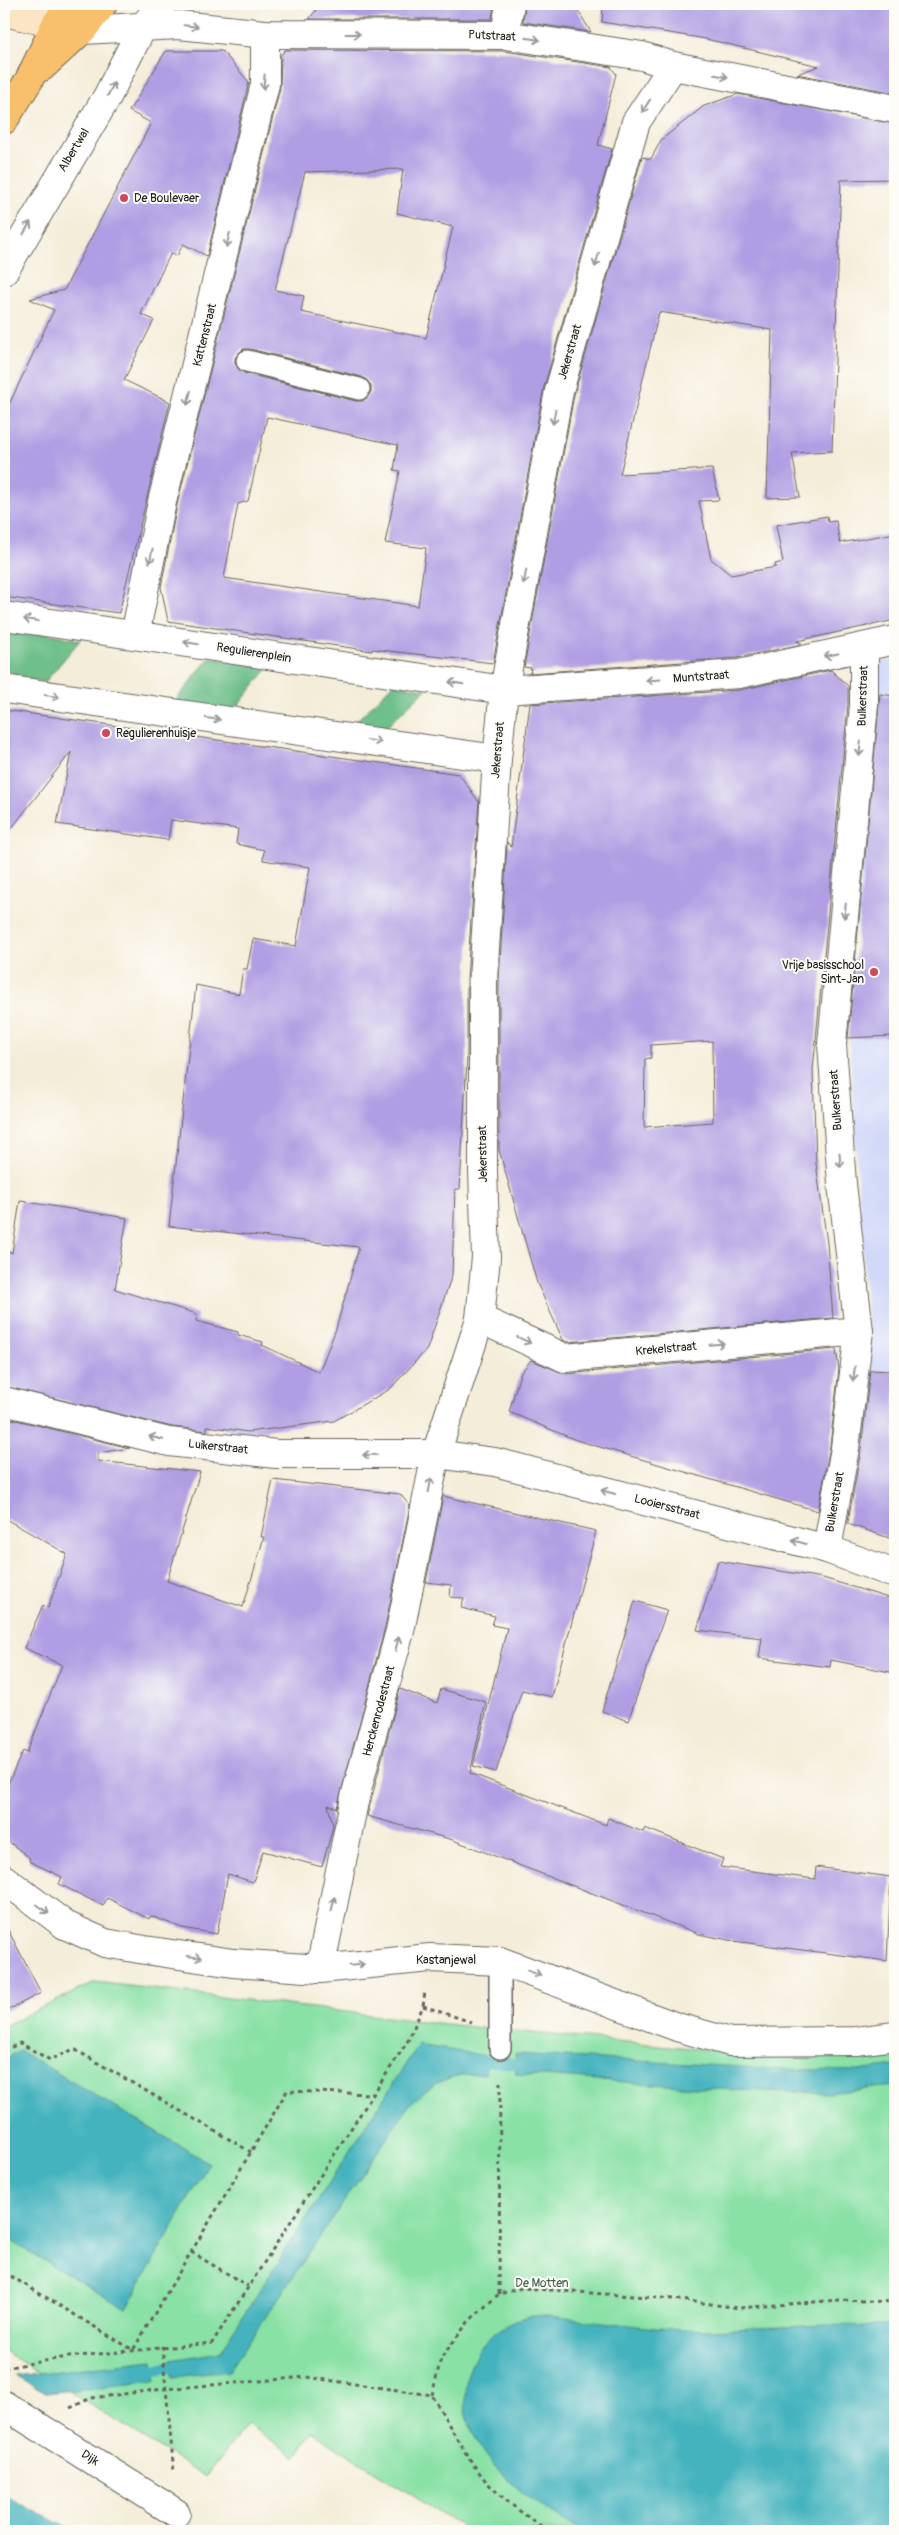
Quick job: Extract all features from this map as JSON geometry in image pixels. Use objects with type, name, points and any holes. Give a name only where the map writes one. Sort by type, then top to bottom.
[{"type":"main road","points":[[4,120],[70,19],[103,4]]},
{"type":"street","name":"Albertwal","points":[[4,271],[107,97],[142,28],[162,4]]},
{"type":"street","points":[[505,35],[510,4]]},
{"type":"street","points":[[4,12],[70,19]]},
{"type":"street","name":"Putstraat","points":[[70,19],[142,28],[179,25],[265,34],[505,35],[642,56],[674,66],[895,109]]},
{"type":"street","name":"Kattenstraat","points":[[135,635],[162,502],[208,351],[265,84],[265,34]]},
{"type":"street","name":"Jekerstraat","points":[[436,1454],[452,1412],[480,1319],[486,1257],[483,1170],[483,980],[497,759],[504,690],[559,391],[636,122],[674,66]]},
{"type":"street","name":"Regulierenplein","points":[[4,616],[504,690]]},
{"type":"street","name":"Muntstraat","points":[[504,690],[739,674],[895,640]]},
{"type":"street","name":"Bulkerstraat","points":[[827,1549],[845,1448],[859,1331],[842,1184],[832,1044],[864,705],[864,648]]},
{"type":"street","points":[[4,689],[497,759]]},
{"type":"street","name":"Krekelstraat","points":[[480,1319],[565,1358],[859,1331]]},
{"type":"street","name":"Luikerstraat","points":[[4,1401],[169,1442],[276,1454],[436,1454]]},
{"type":"street","name":"Looiersstraat","points":[[436,1454],[496,1462],[827,1549],[895,1574]]},
{"type":"street","name":"Herckenrodestraat","points":[[320,1968],[355,1797],[400,1631],[436,1454]]},
{"type":"street","name":"Kastanjewal","points":[[4,1879],[65,1925],[105,1943],[233,1963],[320,1968],[430,1958],[500,1961],[677,2026],[730,2042],[856,2041],[895,2036]]},
{"type":"street","name":"Dijk","points":[[4,2405],[176,2513]]},
{"type":"lane","points":[[247,361],[359,389]]},
{"type":"lane","points":[[500,1961],[500,2040]]},
{"type":"path","points":[[423,2006],[500,2040]]},
{"type":"path","points":[[4,2368],[68,2357],[162,2346],[212,2343],[408,2038],[418,2019]]},
{"type":"path","points":[[4,2051],[20,2044],[50,2060],[74,2049],[251,2152]]},
{"type":"path","points":[[133,2350],[287,2091],[372,2094]]},
{"type":"path","points":[[499,2294],[500,2102]]},
{"type":"path","points":[[191,2252],[248,2286]]},
{"type":"path","points":[[4,2272],[133,2350]]},
{"type":"path","points":[[549,2531],[535,2523],[486,2482],[459,2442],[432,2395],[441,2358],[469,2321],[499,2294],[522,2288],[571,2290],[739,2308],[839,2300],[895,2302]]},
{"type":"path","points":[[162,2346],[164,2389],[174,2461],[176,2513]]},
{"type":"path","points":[[35,2423],[91,2398],[164,2389],[306,2377],[432,2395]]},
{"type":"shaded area","name":"Vrije basisschool Sint-Jan","points":[[895,660],[895,1370],[870,1369],[849,1039],[876,663]]},
{"type":"green space","points":[[20,628],[80,640],[45,682],[16,677],[6,668],[3,649],[6,639],[10,634]]},
{"type":"green space","points":[[210,657],[268,668],[233,712],[173,704]]},
{"type":"green space","points":[[393,684],[426,689],[379,734],[348,729]]},
{"type":"green space","name":"De Motten","points":[[95,1982],[480,2028],[805,2059],[895,2050],[895,2531],[469,2531],[312,2432],[296,2457],[247,2424],[206,2477],[4,2351],[4,2026]]},
{"type":"water","points":[[418,2045],[488,2056],[485,2074],[462,2075],[444,2080],[428,2089],[410,2104],[229,2371],[172,2377],[171,2360],[220,2352]]},
{"type":"water","points":[[20,2051],[209,2163],[126,2309],[4,2237],[4,2059]]},
{"type":"water","points":[[515,2054],[776,2069],[858,2071],[895,2066],[895,2086],[827,2093],[734,2090],[516,2074]]},
{"type":"water","points":[[529,2316],[550,2316],[655,2328],[709,2330],[829,2325],[895,2326],[895,2531],[583,2531],[560,2518],[514,2485],[493,2464],[478,2442],[468,2417],[465,2391],[476,2354],[488,2339],[503,2327]]},
{"type":"water","points":[[153,2360],[156,2381],[46,2393],[14,2376]]},
{"type":"water","points":[[4,2495],[73,2531],[4,2531]]},
{"type":"building","points":[[321,4],[494,4],[492,19],[309,19]]},
{"type":"building","points":[[525,4],[574,4],[591,32],[523,22]]},
{"type":"building","points":[[603,4],[895,4],[895,93],[797,74],[819,66],[706,39],[602,22]]},
{"type":"building","points":[[285,50],[504,51],[611,67],[616,74],[598,145],[612,149],[544,387],[493,663],[372,649],[372,651],[168,621],[161,587],[177,505],[280,88],[281,55]],"holes":[[[403,169],[397,213],[453,227],[426,338],[301,312],[304,296],[275,290],[305,172]],[[243,349],[250,349],[362,377],[371,385],[371,392],[363,401],[356,401],[244,373],[235,364],[235,358]],[[267,417],[398,445],[394,470],[400,471],[385,543],[426,548],[418,606],[224,578],[238,504],[248,501]]]},
{"type":"building","points":[[166,51],[222,51],[249,82],[207,256],[183,244],[177,256],[171,253],[141,314],[154,320],[124,380],[170,402],[119,613],[4,597],[4,415],[54,310],[30,299],[64,290],[151,123],[129,111]]},
{"type":"building","points":[[738,94],[895,124],[895,179],[841,180],[832,451],[792,453],[800,497],[767,498],[772,330],[659,312],[620,474],[712,469],[719,500],[699,501],[711,559],[731,575],[776,567],[775,564],[783,562],[776,525],[827,516],[828,522],[836,521],[840,543],[895,533],[895,620],[797,641],[802,644],[737,658],[530,673],[531,668],[524,667],[574,395],[642,157],[651,159],[661,140],[704,106]]},
{"type":"building","points":[[831,670],[848,686],[848,704],[813,1070],[816,1163],[827,1243],[833,1318],[568,1342],[563,1340],[537,1283],[499,1150],[499,980],[507,842],[511,847],[530,704],[740,690]],"holes":[[[712,1041],[713,1122],[644,1127],[645,1059],[651,1058],[651,1045]]]},
{"type":"building","points":[[880,694],[895,696],[893,1036],[848,1038]]},
{"type":"building","points":[[4,710],[459,774],[479,802],[467,979],[467,1058],[460,1189],[455,1189],[452,1275],[427,1349],[390,1389],[334,1421],[248,1432],[207,1426],[207,1431],[172,1427],[4,1386],[4,1251],[12,1253],[20,1201],[127,1218],[115,1289],[197,1314],[196,1321],[238,1332],[238,1335],[263,1342],[262,1345],[319,1372],[336,1329],[359,1247],[169,1226],[196,985],[239,994],[243,969],[247,969],[253,939],[296,946],[310,867],[263,860],[264,850],[236,844],[238,829],[171,820],[168,840],[57,824],[71,752],[4,838]]},
{"type":"building","points":[[836,1349],[839,1369],[830,1446],[818,1511],[576,1440],[509,1412],[520,1374],[531,1360],[566,1374]]},
{"type":"building","points":[[870,1370],[895,1371],[895,1540],[848,1524],[861,1450]]},
{"type":"building","points":[[4,1417],[130,1448],[98,1453],[98,1461],[200,1472],[167,1581],[243,1607],[264,1537],[261,1537],[273,1480],[400,1494],[410,1506],[385,1627],[337,1808],[328,1805],[333,1826],[322,1867],[263,1851],[253,1882],[228,1874],[217,1934],[182,1928],[151,1916],[149,1919],[107,1898],[103,1906],[59,1884],[62,1877],[29,1861],[30,1858],[4,1838],[4,1792],[23,1751],[27,1753],[62,1665],[24,1648],[43,1605],[48,1608],[67,1554],[4,1518]]},
{"type":"building","points":[[443,1496],[596,1531],[552,1697],[522,1690],[496,1772],[473,1766],[507,1628],[492,1625],[495,1616],[461,1608],[464,1598],[450,1597],[451,1585],[426,1582]]},
{"type":"building","points":[[718,1561],[823,1578],[895,1600],[895,1673],[831,1660],[830,1667],[759,1658],[762,1638],[697,1630]]},
{"type":"building","points":[[635,1601],[667,1610],[628,1721],[602,1711]]},
{"type":"building","points":[[400,1689],[437,1703],[441,1689],[486,1702],[470,1773],[606,1825],[608,1818],[643,1832],[645,1828],[723,1859],[720,1867],[815,1879],[816,1867],[891,1877],[887,1961],[733,1941],[699,1934],[453,1840],[367,1816]]},
{"type":"building","points":[[4,1922],[41,1993],[4,2012]]},
{"type":"waterway","points":[[473,2060],[529,2065]]},
{"type":"waterway","points":[[139,2371],[185,2366]]},
{"type":"place","name":"De Boulevaer","points":[[124,198]]},
{"type":"place","name":"Regulierenhuisje","points":[[106,733]]},
{"type":"place","name":"Vrije basisschool Sint-Jan","points":[[874,972]]}]
